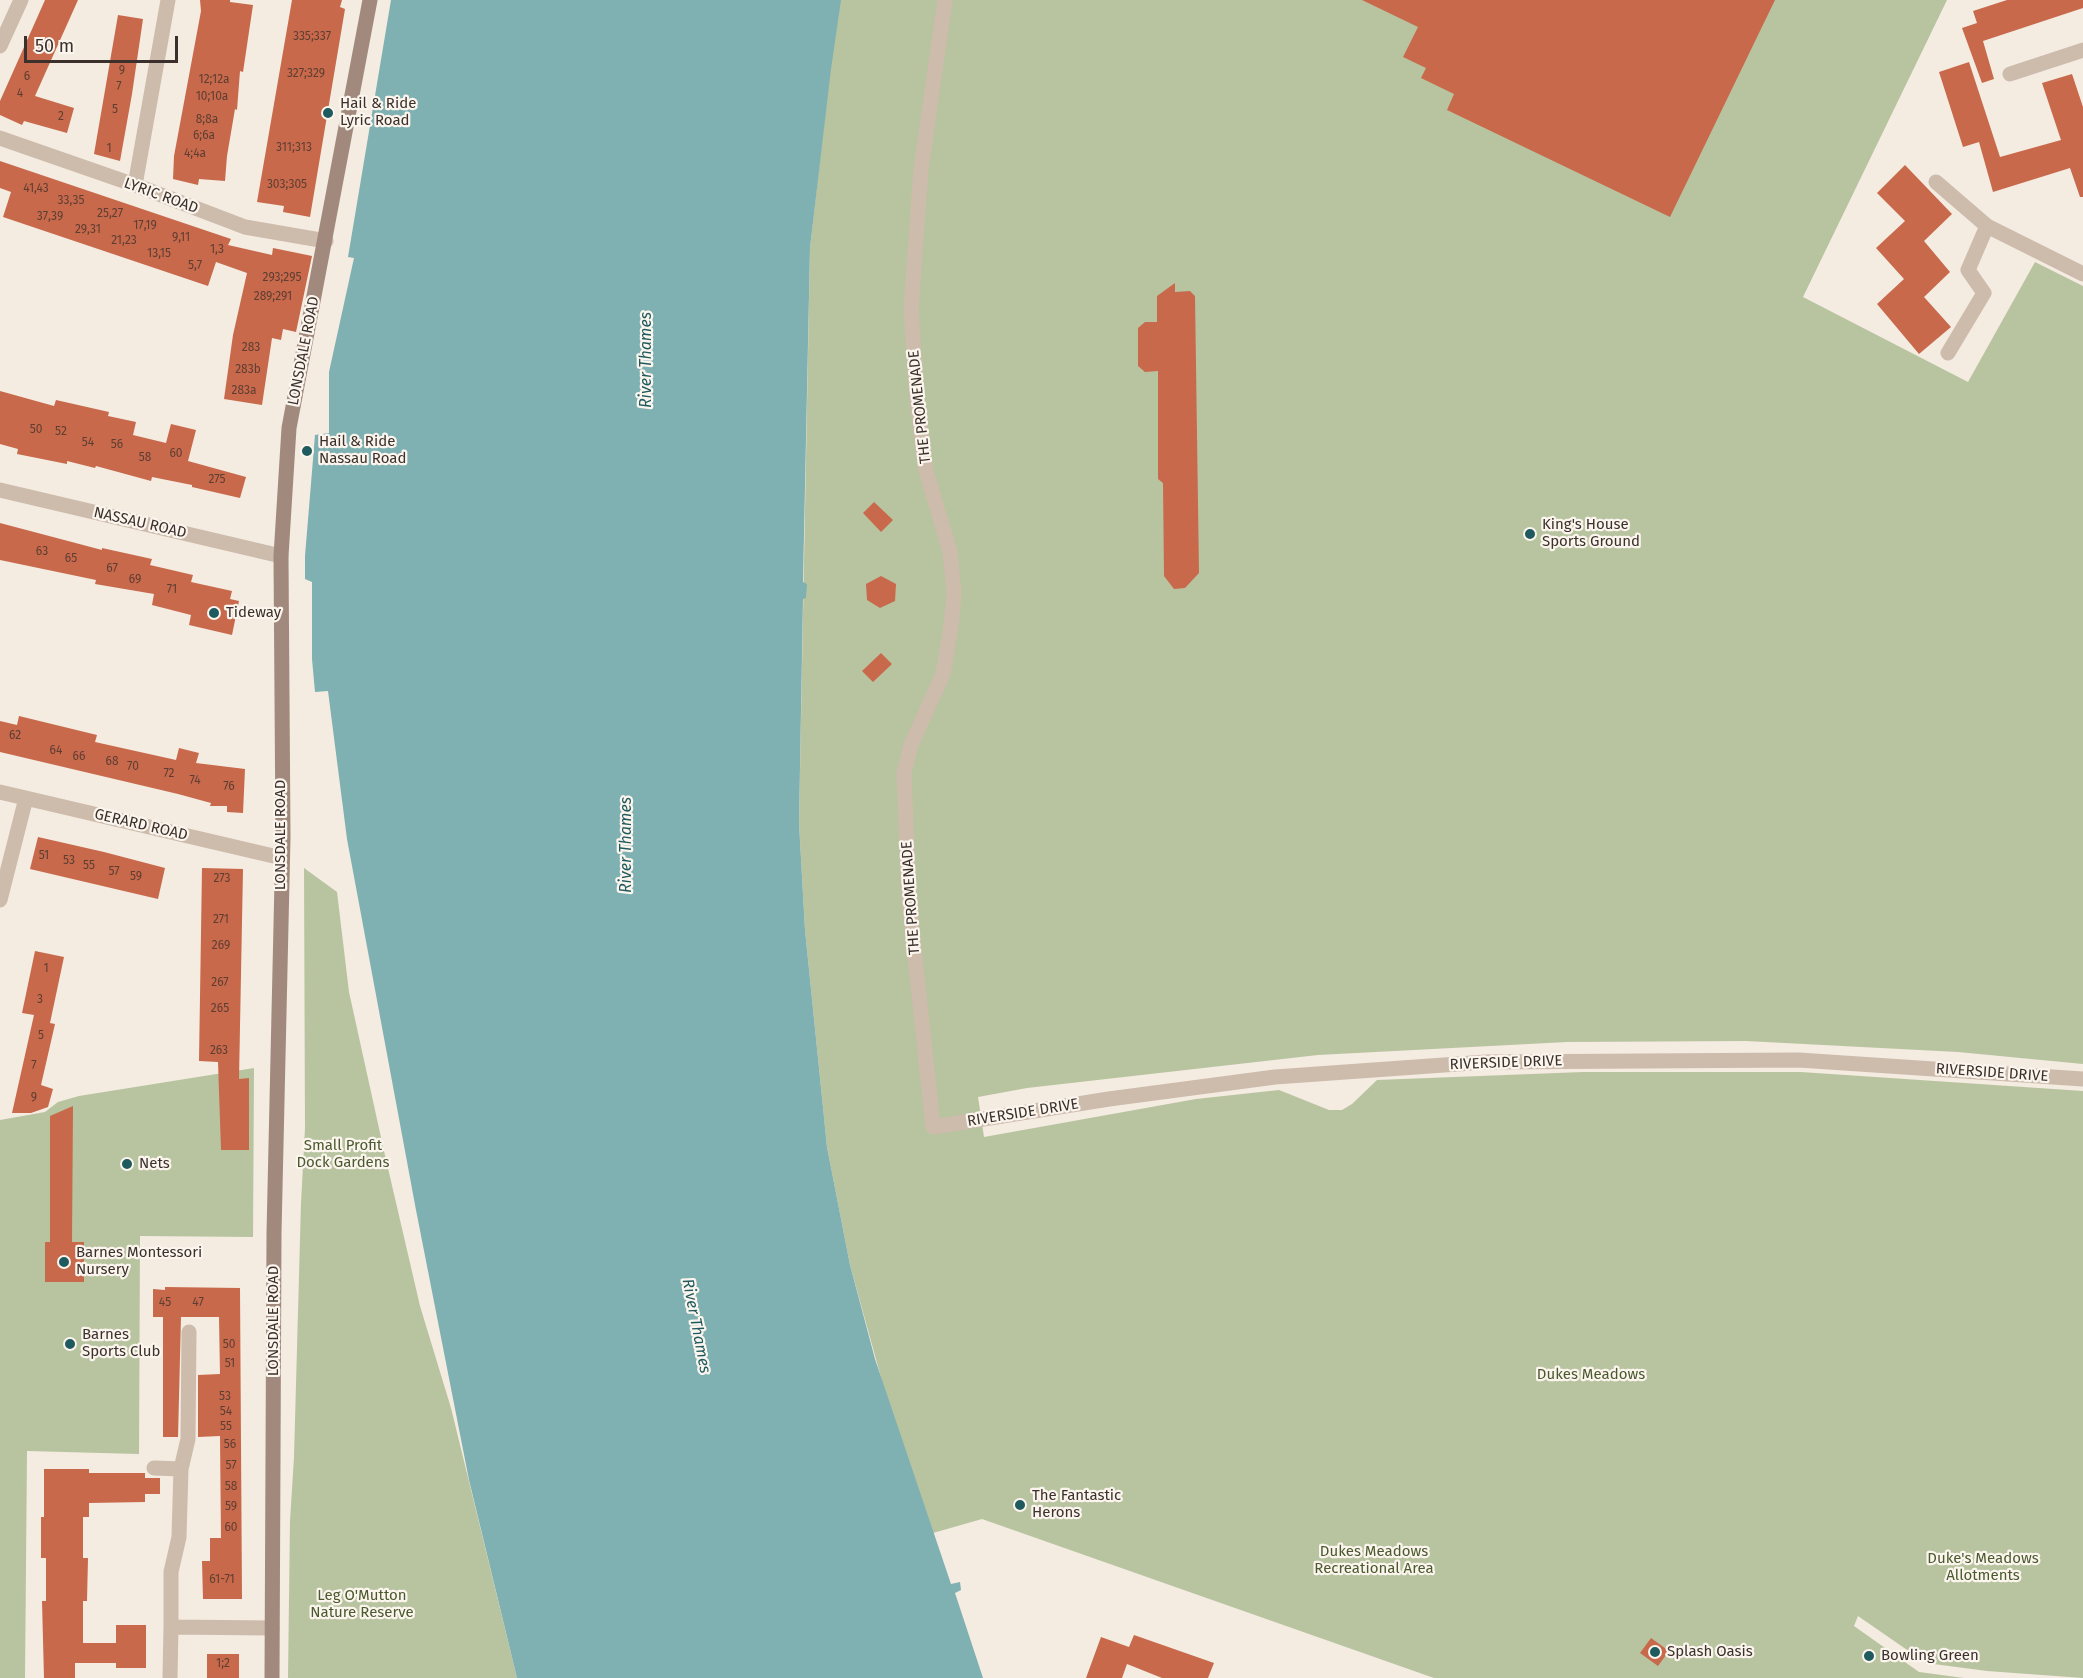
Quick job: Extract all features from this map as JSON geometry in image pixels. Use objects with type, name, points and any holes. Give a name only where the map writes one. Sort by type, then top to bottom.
[{"type":"main road","name":"LONSDALE ROAD","points":[[272,1678],[274,1233],[282,858],[281,556],[289,428],[370,0]]},
{"type":"street","points":[[0,46],[21,0]]},
{"type":"street","points":[[135,185],[168,0]]},
{"type":"street","name":"THE PROMENADE","points":[[933,1127],[909,900],[903,773],[911,745],[943,674],[954,593],[950,552],[925,467],[917,399],[911,309],[921,169],[945,0]]},
{"type":"street","points":[[2010,74],[2083,50]]},
{"type":"street","name":"LYRIC ROAD","points":[[0,138],[135,185],[245,227],[326,241]]},
{"type":"street","points":[[1936,182],[1987,226],[2083,274]]},
{"type":"street","points":[[1948,353],[1984,293],[1968,270],[1987,226]]},
{"type":"street","name":"NASSAU ROAD","points":[[0,490],[281,556]]},
{"type":"street","name":"GERARD ROAD","points":[[0,792],[282,858]]},
{"type":"street","points":[[0,900],[26,798]]},
{"type":"street","name":"RIVERSIDE DRIVE","points":[[933,1127],[1109,1099],[1275,1077],[1486,1062],[1799,1060],[2083,1079]]},
{"type":"street","points":[[170,1678],[171,1572],[179,1537],[182,1469],[188,1439],[189,1332]]},
{"type":"street","points":[[154,1468],[182,1469]]},
{"type":"street","points":[[171,1627],[272,1628]]},
{"type":"green space","points":[[840,0],[1947,0],[1803,297],[1968,382],[2035,262],[2083,286],[2083,1064],[1958,1052],[1746,1041],[1567,1042],[1318,1055],[1027,1088],[978,1097],[984,1137],[1196,1099],[1279,1090],[1329,1110],[1342,1110],[1352,1104],[1377,1080],[1583,1072],[1801,1072],[2083,1091],[2083,1678],[1987,1671],[1926,1663],[1858,1616],[1854,1626],[1919,1672],[1964,1678],[1434,1678],[982,1519],[933,1533],[887,1399],[850,1265],[827,1147],[805,930],[799,823],[810,248]]},
{"type":"green space","points":[[304,868],[337,892],[349,992],[384,1151],[420,1306],[451,1408],[517,1678],[288,1678],[290,1521],[305,1128]]},
{"type":"green space","name":"Barnes Sports Club","points":[[254,1068],[253,1237],[140,1236],[139,1454],[27,1451],[25,1678],[0,1678],[0,1120],[45,1112],[58,1102],[79,1096]]},
{"type":"water","name":"River Thames","points":[[391,0],[841,0],[810,248],[803,582],[807,584],[806,598],[803,599],[799,823],[805,930],[827,1147],[850,1265],[875,1359],[951,1584],[960,1582],[961,1590],[955,1593],[983,1678],[517,1678],[469,1480],[416,1210],[347,839],[328,691],[315,692],[312,659],[312,582],[305,579],[315,435],[329,433],[329,372],[354,258],[348,257]]},
{"type":"building","points":[[45,0],[78,0],[35,96],[74,108],[67,133],[24,121],[22,125],[0,115],[0,101]]},
{"type":"building","points":[[200,0],[230,0],[230,2],[253,5],[243,72],[240,71],[237,110],[235,109],[225,181],[199,179],[198,185],[173,179],[174,156],[201,11]]},
{"type":"building","points":[[292,0],[342,0],[340,7],[345,9],[310,217],[283,212],[284,206],[257,202]]},
{"type":"building","points":[[1362,0],[1775,0],[1670,217],[1447,110],[1454,94],[1421,78],[1426,68],[1403,57],[1418,27]]},
{"type":"building","points":[[2007,0],[2083,0],[2083,8],[1983,41],[1994,79],[1982,83],[1962,28],[1977,23],[1973,11]]},
{"type":"building","points":[[118,15],[143,19],[120,161],[94,154]]},
{"type":"building","points":[[1969,62],[2000,157],[2061,140],[2042,83],[2072,74],[2083,107],[2083,197],[2080,197],[2070,168],[1993,192],[1979,142],[1963,147],[1939,72]]},
{"type":"building","points":[[0,161],[231,239],[228,245],[272,255],[273,248],[312,256],[296,332],[283,329],[281,340],[272,338],[262,405],[224,399],[233,335],[247,273],[216,262],[208,286],[3,217],[11,192],[0,188]]},
{"type":"building","points":[[1905,165],[1952,214],[1924,241],[1950,272],[1924,297],[1951,327],[1919,354],[1877,304],[1904,279],[1876,248],[1905,221],[1877,193]]},
{"type":"building","points":[[1175,283],[1175,292],[1190,291],[1195,296],[1199,573],[1185,588],[1174,589],[1164,576],[1163,483],[1158,479],[1158,371],[1145,372],[1138,366],[1138,328],[1145,322],[1157,322],[1157,296]]},
{"type":"building","points":[[0,391],[54,406],[56,400],[109,412],[108,416],[136,422],[133,435],[166,443],[171,424],[196,430],[188,461],[246,477],[240,498],[152,477],[151,481],[96,466],[95,468],[67,461],[67,464],[17,454],[18,449],[0,444]]},
{"type":"building","points":[[874,502],[893,520],[881,532],[863,513]]},
{"type":"building","points":[[0,523],[102,550],[102,548],[152,559],[150,565],[193,575],[191,582],[232,591],[230,599],[239,601],[232,635],[189,625],[191,615],[152,605],[154,594],[95,584],[96,580],[0,560]]},
{"type":"building","points":[[881,576],[896,584],[895,601],[880,608],[867,600],[866,584]]},
{"type":"building","points":[[881,653],[892,664],[873,682],[862,671]]},
{"type":"building","points":[[19,716],[97,735],[95,742],[176,760],[179,748],[199,753],[196,763],[245,769],[243,813],[227,812],[227,806],[210,806],[211,803],[178,794],[0,752],[0,721],[17,725]]},
{"type":"building","points":[[38,837],[165,868],[158,899],[30,869]]},
{"type":"building","points":[[202,868],[243,869],[239,1079],[249,1078],[249,1150],[221,1150],[218,1062],[199,1061]]},
{"type":"building","points":[[35,951],[64,957],[50,1023],[55,1024],[41,1085],[53,1089],[48,1107],[31,1113],[12,1113],[34,1015],[22,1013]]},
{"type":"building","points":[[73,1106],[72,1242],[84,1242],[84,1282],[45,1282],[45,1242],[50,1242],[50,1116]]},
{"type":"building","points":[[165,1287],[240,1288],[242,1599],[203,1599],[202,1561],[210,1561],[210,1538],[221,1538],[220,1436],[198,1437],[198,1375],[220,1374],[219,1317],[181,1317],[178,1437],[163,1437],[163,1317],[153,1317],[153,1289],[165,1290]]},
{"type":"building","points":[[44,1469],[89,1469],[89,1473],[145,1473],[145,1478],[160,1478],[160,1494],[145,1494],[145,1502],[89,1503],[89,1517],[83,1517],[83,1558],[88,1558],[87,1601],[83,1601],[83,1643],[116,1643],[116,1625],[146,1625],[146,1668],[116,1668],[116,1663],[75,1663],[75,1678],[44,1678],[42,1601],[46,1601],[46,1558],[41,1558],[41,1517],[44,1517]]},
{"type":"building","points":[[1134,1635],[1214,1663],[1208,1678],[1162,1678],[1127,1664],[1122,1678],[1086,1678],[1101,1637],[1129,1647]]},
{"type":"building","name":"Splash Oasis","points":[[1651,1638],[1669,1651],[1658,1666],[1640,1653]]},
{"type":"building","points":[[207,1654],[239,1654],[239,1678],[207,1678]]},
{"type":"place","name":"Hail & Ride Lyric Road","points":[[328,113]]},
{"type":"place","name":"Hail & Ride Nassau Road","points":[[307,451]]},
{"type":"place","name":"King's House Sports Ground","points":[[1530,534]]},
{"type":"place","name":"Tideway","points":[[214,613]]},
{"type":"place","name":"Nets","points":[[127,1164]]},
{"type":"place","name":"Barnes Montessori Nursery","points":[[64,1262]]},
{"type":"place","name":"Barnes Sports Club","points":[[70,1344]]},
{"type":"place","name":"The Fantastic Herons","points":[[1020,1505]]},
{"type":"place","name":"Splash Oasis","points":[[1655,1652]]},
{"type":"place","name":"Bowling Green","points":[[1869,1656]]},
{"type":"park label","name":"Small Profit Dock Gardens","points":[[343,1154]]},
{"type":"park label","name":"Dukes Meadows","points":[[1591,1375]]},
{"type":"park label","name":"Dukes Meadows Recreational Area","points":[[1374,1560]]},
{"type":"park label","name":"Duke's Meadows Allotments","points":[[1983,1568]]},
{"type":"park label","name":"Leg O'Mutton Nature Reserve","points":[[362,1604]]}]
